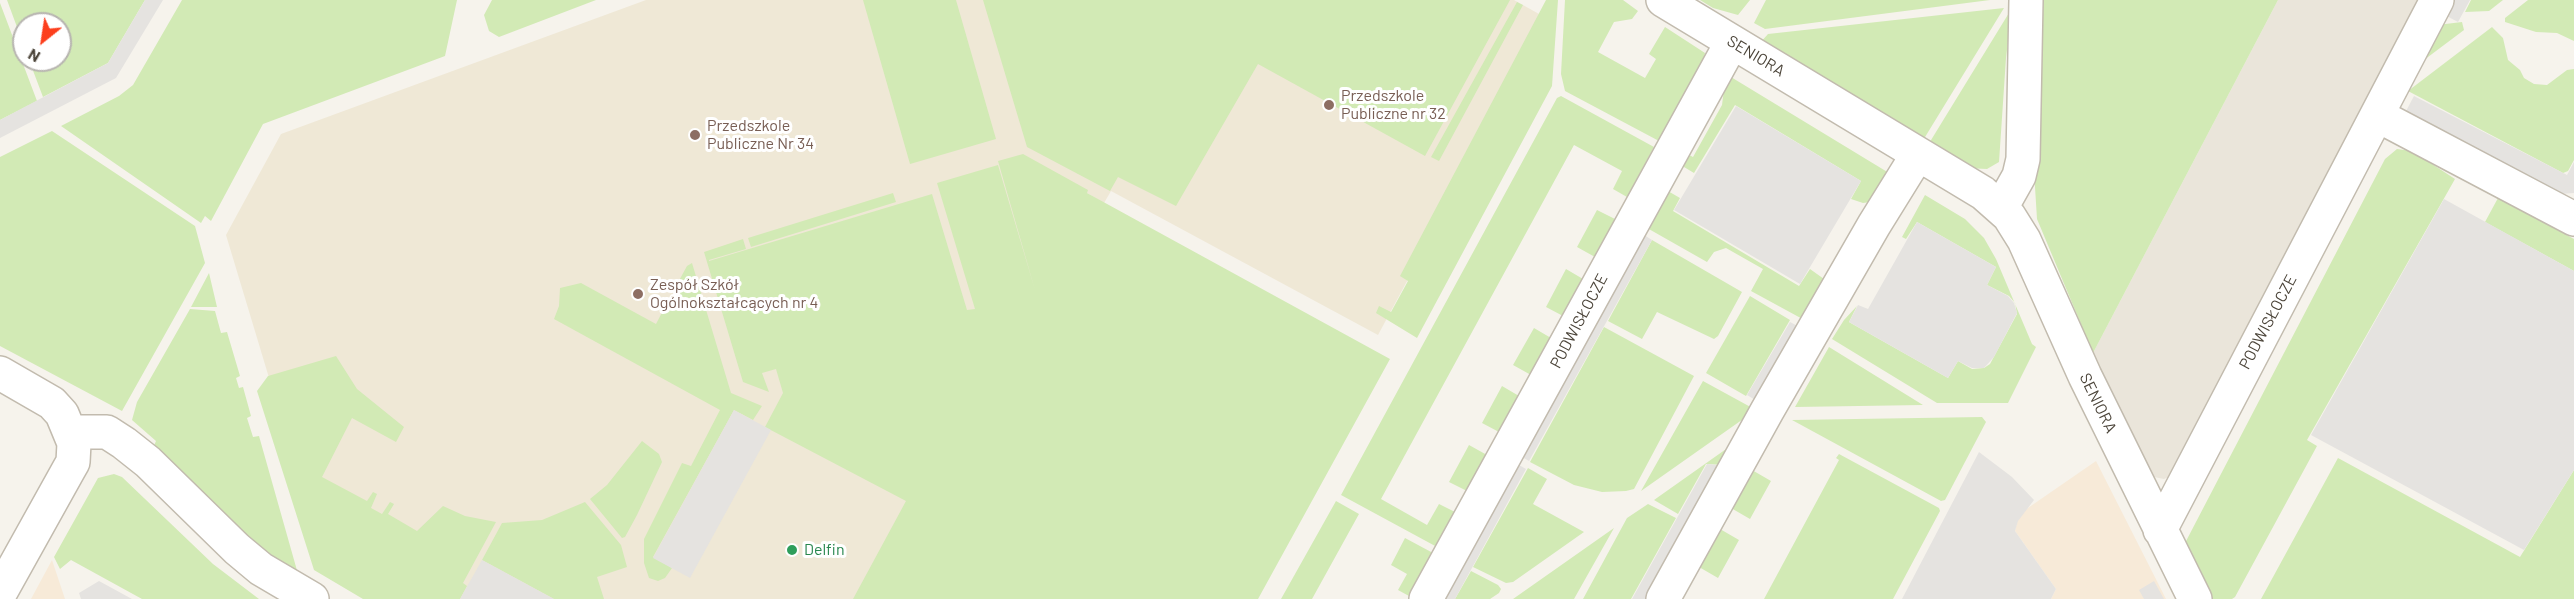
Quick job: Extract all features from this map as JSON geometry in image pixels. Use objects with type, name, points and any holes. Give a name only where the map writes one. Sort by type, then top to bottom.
[{"type":"street","name":"SENIORA","points":[[1663,0],[1983,193],[2001,208],[2024,240],[2085,376],[2195,599]]},
{"type":"street","points":[[2001,208],[2019,176],[2023,159],[2026,0]]},
{"type":"street","name":"PODWISŁOCZE","points":[[2160,530],[2437,0]]},
{"type":"street","name":"PODWISŁOCZE","points":[[1426,599],[1732,42]]},
{"type":"street","points":[[2377,116],[2574,219]]},
{"type":"street","points":[[1663,599],[1844,278],[1918,154]]},
{"type":"street","points":[[0,373],[52,403],[62,414],[74,443],[73,462],[0,592]]},
{"type":"street","points":[[71,432],[107,432],[124,442],[148,462],[237,549],[261,569],[312,599]]},
{"type":"shaded area","points":[[145,0],[163,0],[116,78],[0,138],[0,120],[108,63]]},
{"type":"shaded area","name":"Zespół Szkół Ogólnokształcących nr 4","points":[[646,0],[1514,0],[1548,19],[1378,335],[1111,191],[1104,203],[1087,193],[871,599],[419,599],[320,547],[226,235],[281,134]]},
{"type":"shaded area","points":[[2278,0],[2419,0],[2171,476],[2164,479],[2154,477],[2146,472],[2131,443],[2093,353]]},
{"type":"shaded area","points":[[2450,0],[2470,0],[2458,22],[2443,14]]},
{"type":"shaded area","points":[[2414,96],[2567,175],[2574,162],[2574,193],[2560,194],[2405,113]]},
{"type":"shaded area","points":[[1736,106],[1861,181],[1800,284],[1674,210]]},
{"type":"shaded area","points":[[2444,199],[2574,271],[2574,470],[2524,550],[2311,435]]},
{"type":"shaded area","points":[[1917,222],[1996,267],[1987,285],[2008,296],[2014,303],[2017,313],[1994,357],[1984,368],[1972,368],[1958,361],[1948,378],[1849,322],[1858,305],[1868,309]]},
{"type":"shaded area","points":[[1638,231],[1652,240],[1529,461],[1515,453]]},
{"type":"shaded area","points":[[1790,322],[1805,330],[1762,404],[1747,395]]},
{"type":"shaded area","points":[[734,410],[771,430],[690,578],[653,558]]},
{"type":"shaded area","points":[[1979,452],[2012,477],[2034,500],[2018,521],[2015,531],[2056,589],[2051,599],[1902,599]]},
{"type":"shaded area","points":[[1512,461],[1526,469],[1455,599],[1435,599]]},
{"type":"shaded area","points":[[2096,461],[2166,599],[2051,599],[2056,589],[2015,531],[2017,521],[2025,510]]},
{"type":"shaded area","points":[[1707,464],[1727,466],[1653,599],[1632,599]]},
{"type":"shaded area","points":[[52,560],[65,599],[31,599]]},
{"type":"shaded area","points":[[482,560],[554,599],[460,599]]},
{"type":"shaded area","points":[[99,581],[132,599],[81,599],[79,593]]},
{"type":"shaded area","points":[[2154,581],[2164,599],[2144,599],[2139,590]]},
{"type":"green space","points":[[7,0],[145,0],[108,63],[43,97],[34,72],[72,72],[72,12],[12,14]]},
{"type":"green space","points":[[182,0],[457,0],[445,56],[263,124],[211,221],[205,216],[201,223],[61,126],[119,96],[133,85]]},
{"type":"green space","points":[[492,0],[596,0],[499,37],[489,31],[484,15]]},
{"type":"green space","points":[[863,0],[956,0],[996,139],[910,164]]},
{"type":"green space","points":[[983,0],[1510,0],[1425,156],[1258,64],[1176,206],[1118,177],[1110,191],[1027,147]]},
{"type":"green space","points":[[1546,0],[1558,0],[1552,86],[1417,338],[1376,313],[1379,306],[1391,312],[1408,281],[1400,276]]},
{"type":"green space","points":[[1565,0],[1623,0],[1638,11],[1632,19],[1614,22],[1598,52],[1645,78],[1656,59],[1649,54],[1665,27],[1705,53],[1659,141],[1565,91],[1561,74]]},
{"type":"green space","points":[[1700,0],[1750,0],[1738,15],[1713,8]]},
{"type":"green space","points":[[1766,0],[1990,0],[1765,29],[1754,23]]},
{"type":"green space","points":[[2036,0],[2278,0],[2093,353],[2037,219],[2035,187]]},
{"type":"green space","points":[[2471,0],[2503,0],[2489,11],[2465,12]]},
{"type":"green space","points":[[2528,0],[2574,0],[2574,41],[2557,33],[2536,32],[2505,22],[2505,18]]},
{"type":"green space","points":[[1517,2],[1523,5],[1439,161],[1431,157]]},
{"type":"green space","points":[[0,3],[12,35],[12,72],[26,72],[37,101],[0,120]]},
{"type":"green space","points":[[2004,8],[1922,142],[1760,43],[1768,34]]},
{"type":"green space","points":[[2012,8],[1999,162],[1987,169],[1966,168],[1928,145]]},
{"type":"green space","points":[[2462,22],[2464,30],[2416,66],[2437,25]]},
{"type":"green space","points":[[2492,27],[2503,38],[2508,60],[2520,70],[2524,78],[2534,84],[2547,85],[2567,70],[2574,69],[2574,160],[2568,171],[2563,173],[2408,91]]},
{"type":"green space","points":[[1726,74],[1889,173],[1870,202],[1863,203],[1851,199],[1861,181],[1735,105],[1694,173],[1679,164],[1680,150],[1693,157],[1722,105]]},
{"type":"green space","points":[[1561,96],[1654,147],[1627,197],[1613,189],[1622,171],[1574,145],[1381,499],[1427,525],[1439,504],[1455,512],[1437,547],[1341,495],[1557,98]]},
{"type":"green space","points":[[52,131],[195,226],[205,263],[122,411],[0,346],[0,157]]},
{"type":"green space","points":[[2397,149],[2412,151],[2455,179],[2307,440],[2317,446],[2235,597],[2212,599],[2204,591],[2184,545],[2385,159]]},
{"type":"green space","points":[[1023,154],[1088,190],[1087,193],[1390,359],[1258,599],[853,599],[906,501],[765,427],[783,393],[776,369],[762,373],[769,392],[743,382],[704,252],[743,239],[746,249],[709,261],[932,194],[967,310],[975,309],[937,183],[998,165],[1035,290],[998,161]]},
{"type":"green space","points":[[1661,187],[1680,198],[1673,211],[1799,286],[1810,269],[1831,284],[1808,322],[1751,291],[1763,269],[1726,248],[1714,252],[1707,262],[1640,224]]},
{"type":"green space","points":[[893,193],[896,202],[751,247],[748,238]]},
{"type":"green space","points":[[1925,195],[1965,219],[1984,238],[1996,259],[2014,302],[2009,296],[1987,285],[1996,267],[1917,222],[1906,239],[1902,237]]},
{"type":"green space","points":[[2498,198],[2574,239],[2574,271],[2485,222]]},
{"type":"green space","points":[[1597,210],[1615,219],[1595,257],[1577,247]]},
{"type":"green space","points":[[1652,240],[1742,292],[1718,336],[1714,339],[1657,312],[1642,339],[1608,321]]},
{"type":"green space","points":[[692,263],[731,393],[762,406],[753,420],[734,410],[653,557],[672,568],[665,578],[658,581],[649,578],[644,563],[644,539],[682,463],[691,466],[720,410],[554,319],[559,306],[560,288],[581,283],[656,324],[668,301],[678,299],[675,288],[687,266]]},
{"type":"green space","points":[[1566,269],[1583,279],[1563,316],[1546,307]]},
{"type":"green space","points":[[209,273],[217,307],[191,307]]},
{"type":"green space","points":[[1750,296],[1790,320],[1746,396],[1706,373]]},
{"type":"green space","points":[[2015,305],[2032,344],[2036,347],[2008,403],[1937,403],[1832,339],[1844,320],[1857,306],[1849,322],[1948,378],[1958,361],[1972,369],[1984,368],[1990,364],[2017,314]]},
{"type":"green space","points":[[190,309],[215,311],[221,333],[227,332],[240,376],[236,378],[239,388],[243,387],[251,416],[247,418],[253,437],[259,436],[298,574],[248,539],[153,448],[156,441],[132,420],[137,402]]},
{"type":"green space","points":[[1604,327],[1694,376],[1634,489],[1626,491],[1602,492],[1574,485],[1530,462]]},
{"type":"green space","points":[[1534,328],[1551,338],[1531,375],[1513,365]]},
{"type":"green space","points":[[1829,347],[1923,405],[1795,407]]},
{"type":"green space","points":[[336,356],[357,389],[404,427],[396,442],[352,418],[322,477],[367,501],[373,492],[377,494],[371,508],[382,514],[390,502],[394,504],[388,514],[417,531],[443,506],[465,516],[496,522],[463,583],[467,586],[460,599],[363,599],[314,570],[257,391],[268,376]]},
{"type":"green space","points":[[1703,381],[1756,410],[1641,491]]},
{"type":"green space","points":[[1502,386],[1519,396],[1499,432],[1482,423]]},
{"type":"green space","points":[[1982,417],[1986,422],[1945,500],[1941,501],[1792,420]]},
{"type":"green space","points":[[642,441],[659,454],[662,462],[637,515],[625,537],[622,538],[590,499],[607,485]]},
{"type":"green space","points":[[1736,442],[1723,465],[1706,464],[1678,514],[1654,500]]},
{"type":"green space","points":[[1469,445],[1487,455],[1467,491],[1449,482]]},
{"type":"green space","points":[[1839,454],[1939,508],[1940,511],[1893,599],[1764,599],[1839,460],[1836,458]]},
{"type":"green space","points":[[2338,458],[2520,557],[2574,470],[2574,599],[2261,599]]},
{"type":"green space","points":[[1528,468],[1547,479],[1533,504],[1584,532],[1513,582],[1506,583],[1473,567]]},
{"type":"green space","points":[[1752,470],[1771,481],[1750,519],[1731,508]]},
{"type":"green space","points":[[114,474],[122,477],[213,564],[259,599],[142,599],[71,560],[60,569],[54,557],[98,478]]},
{"type":"green space","points":[[1336,501],[1359,514],[1312,599],[1281,599]]},
{"type":"green space","points":[[585,502],[621,545],[627,567],[597,577],[604,599],[554,599],[482,560],[502,523],[542,520]]},
{"type":"green space","points":[[1648,504],[1676,518],[1631,599],[1583,599],[1627,518]]},
{"type":"green space","points":[[1614,528],[1574,599],[1513,599]]},
{"type":"green space","points":[[1720,529],[1739,540],[1718,578],[1699,567]]},
{"type":"green space","points":[[1405,538],[1433,553],[1409,596],[1398,590],[1407,574],[1391,565]]},
{"type":"green space","points":[[1471,571],[1498,585],[1501,589],[1499,593],[1490,599],[1455,599]]},
{"type":"place","name":"Przedszkole Publiczne nr 32","points":[[1329,105]]},
{"type":"place","name":"Przedszkole Publiczne Nr 34","points":[[695,135]]},
{"type":"place","name":"Zespół Szkół Ogólnokształcących nr 4","points":[[638,294]]},
{"type":"place","name":"Delfin","points":[[792,550]]}]
